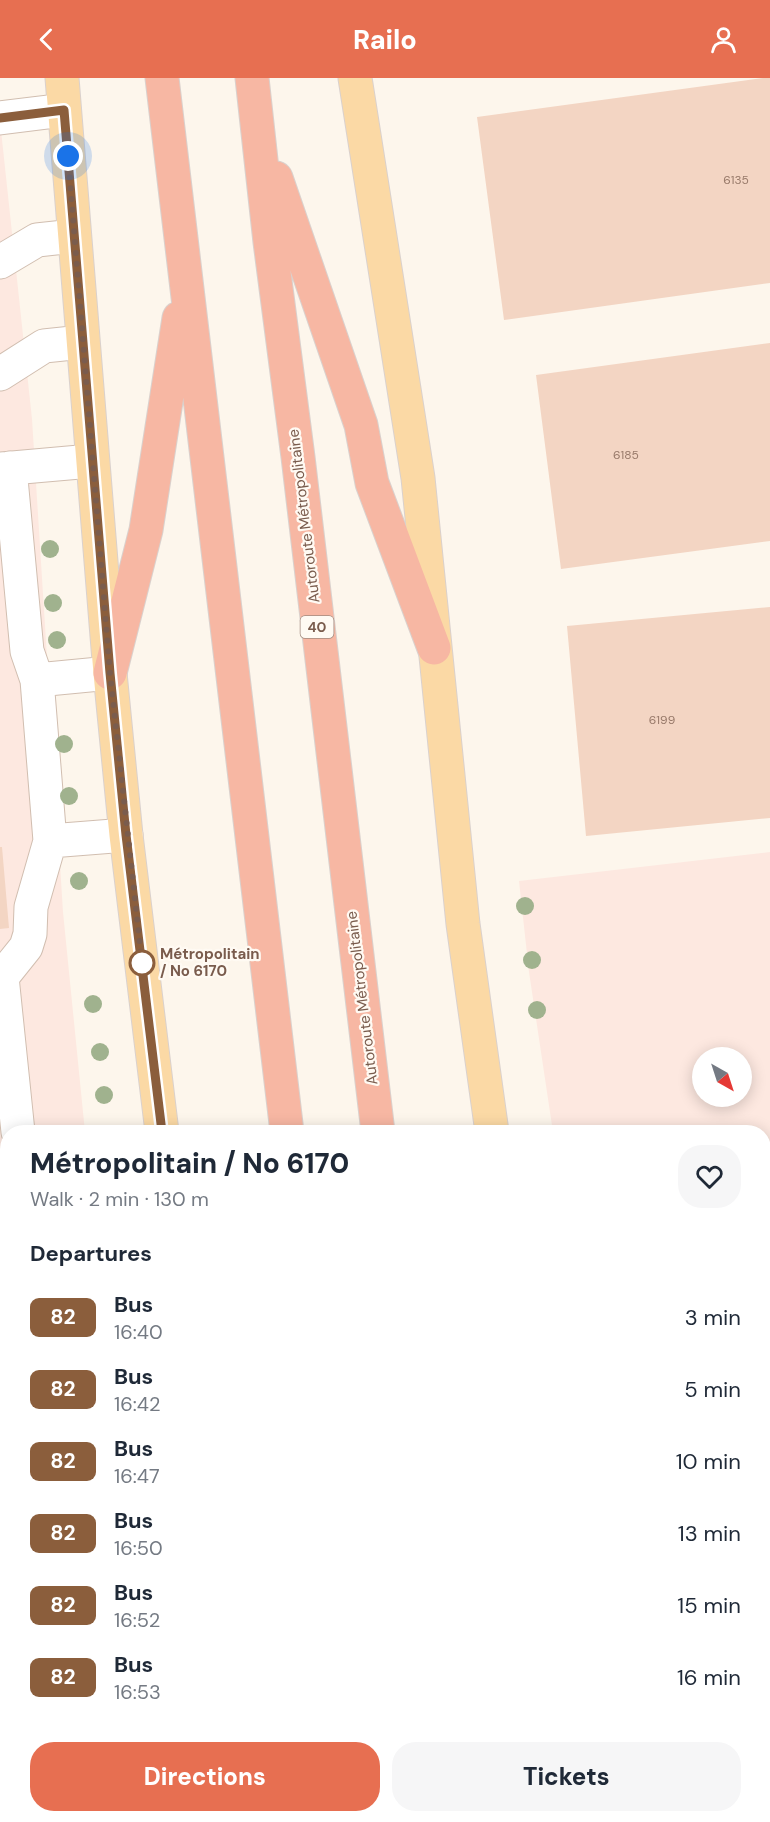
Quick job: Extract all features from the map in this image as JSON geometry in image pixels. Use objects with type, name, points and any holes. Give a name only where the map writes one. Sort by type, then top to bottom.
[{"type":"highway","points":[[162,78],[286,1125]]},
{"type":"highway","name":"Autoroute Métropolitaine","points":[[252,78],[377,1125]]},
{"type":"highway","points":[[257,122],[362,425],[372,483],[434,648]]},
{"type":"highway","points":[[110,673],[146,530],[186,278]]},
{"type":"main road","points":[[62,78],[91,461],[110,673],[126,835],[161,1125]]},
{"type":"main road","points":[[355,78],[418,478],[463,924],[491,1125]]},
{"type":"lane","points":[[0,118],[64,110]]},
{"type":"lane","points":[[0,262],[37,240],[74,236]]},
{"type":"lane","points":[[0,374],[44,346],[82,342]]},
{"type":"lane","points":[[17,1125],[1,977],[26,947],[30,934],[31,907],[50,842],[37,680],[27,651],[5,469],[91,461]]},
{"type":"lane","points":[[37,680],[110,673]]},
{"type":"lane","points":[[50,842],[126,835]]},
{"type":"shaded area","points":[[0,121],[32,419],[63,912],[84,1125],[0,1125]]},
{"type":"shaded area","points":[[770,852],[770,1125],[552,1125],[529,972],[519,881]]},
{"type":"building","points":[[770,78],[770,283],[504,320],[477,117]]},
{"type":"building","points":[[770,343],[770,541],[561,569],[536,375]]},
{"type":"building","points":[[770,607],[770,818],[586,836],[567,626]]},
{"type":"building","points":[[0,847],[2,847],[9,928],[0,929]]},
{"type":"bus line","name":"82","points":[[0,118],[64,110],[110,673],[126,835],[161,1125]]},
{"type":"place","name":"Métropolitain / No 6170","points":[[142,963]]},
{"type":"route","points":[[68,156],[110,673],[126,835],[143,972],[142,963]]}]
